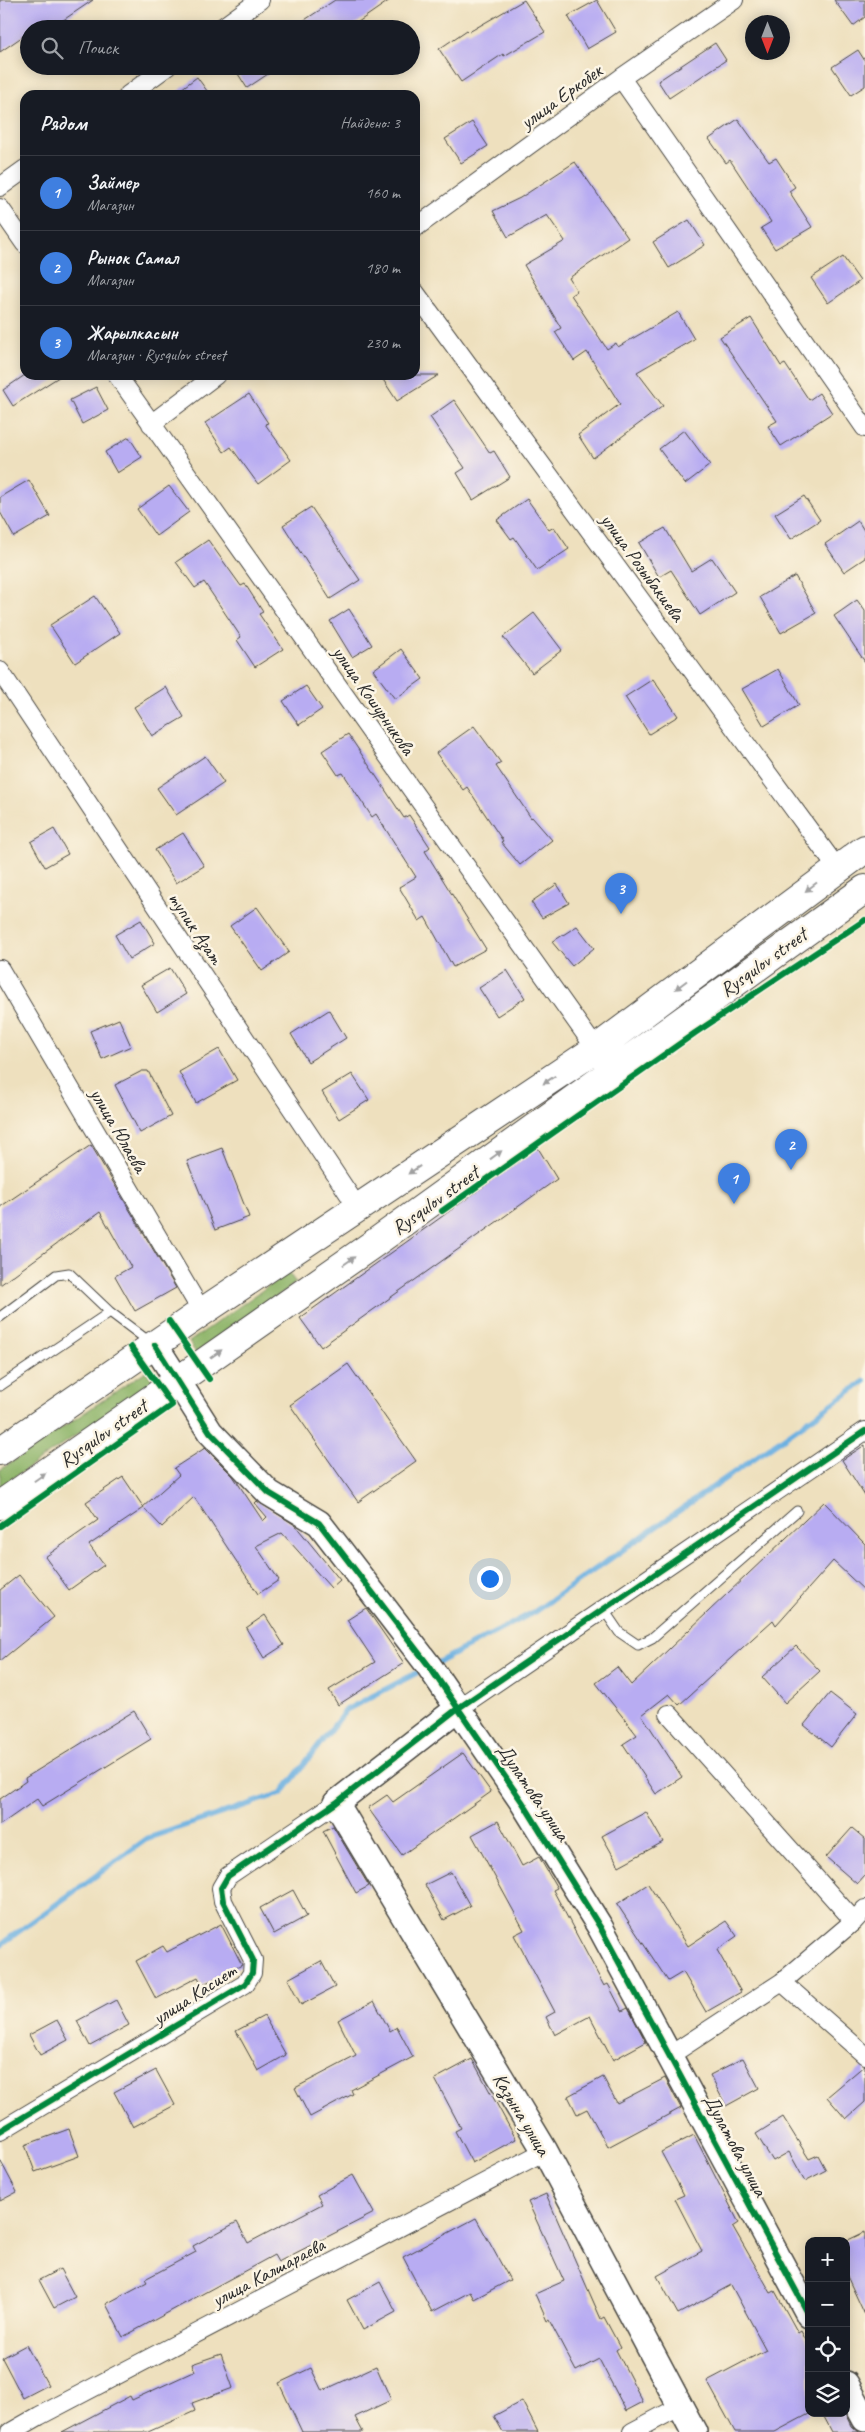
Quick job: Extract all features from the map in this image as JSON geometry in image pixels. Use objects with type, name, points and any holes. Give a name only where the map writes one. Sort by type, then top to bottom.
[{"type":"main road","name":"Rysqulov street","points":[[0,1451],[202,1312],[596,1049],[865,849]]},
{"type":"main road","name":"Rysqulov street","points":[[0,1505],[376,1242],[865,889]]},
{"type":"street","points":[[232,20],[260,0]]},
{"type":"street","name":"улица Еркобек","points":[[420,224],[621,78],[734,0]]},
{"type":"street","points":[[135,90],[156,75]]},
{"type":"street","points":[[621,78],[865,428]]},
{"type":"street","points":[[0,187],[20,173]]},
{"type":"street","points":[[0,208],[20,237]]},
{"type":"street","name":"улица Розыбакиева","points":[[420,299],[837,868]]},
{"type":"street","name":"улица Кошурникова","points":[[120,380],[596,1049]]},
{"type":"street","points":[[151,424],[209,380]]},
{"type":"street","name":"тупик Азат","points":[[0,671],[358,1208]]},
{"type":"street","name":"улица Юлаева","points":[[0,969],[202,1312]]},
{"type":"street","name":"Дулатова улица","points":[[155,1345],[210,1432],[269,1493],[319,1523],[429,1666],[523,1803],[600,1926],[805,2308]]},
{"type":"street","points":[[336,1803],[457,1709],[865,1431]]},
{"type":"street","points":[[669,1714],[860,1915],[782,1982],[669,2056]]},
{"type":"street","name":"улица Касиет","points":[[0,2131],[245,1984],[252,1973],[253,1960],[223,1901],[221,1888],[228,1876],[336,1803]]},
{"type":"street","name":"Казына улица","points":[[336,1803],[546,2152],[682,2406],[694,2432]]},
{"type":"street","points":[[782,1982],[865,2055]]},
{"type":"street","name":"улица Калшараева","points":[[11,2432],[47,2411],[546,2152]]},
{"type":"street","points":[[850,2391],[865,2419]]},
{"type":"street","points":[[632,2432],[682,2406]]},
{"type":"lane","points":[[0,1318],[56,1275],[69,1273],[110,1312],[155,1345]]},
{"type":"lane","points":[[0,1386],[110,1312]]},
{"type":"lane","points":[[604,1610],[619,1632],[638,1645],[652,1638],[798,1511]]},
{"type":"green space","points":[[288,1272],[296,1283],[196,1353],[189,1342]]},
{"type":"green space","points":[[146,1371],[154,1382],[0,1487],[0,1470]]},
{"type":"building","points":[[0,0],[93,0],[63,20],[20,20],[20,38],[0,52]]},
{"type":"building","points":[[335,0],[390,0],[361,20],[305,20]]},
{"type":"building","points":[[524,0],[545,32],[504,56],[503,54],[461,82],[439,49],[467,30],[469,32]]},
{"type":"building","points":[[597,0],[616,32],[587,49],[568,16]]},
{"type":"building","points":[[834,0],[865,0],[865,17],[853,26]]},
{"type":"building","points":[[715,43],[726,60],[669,98],[658,81]]},
{"type":"building","points":[[858,50],[865,61],[865,86],[851,95],[832,67]]},
{"type":"building","points":[[239,75],[266,75],[247,88]]},
{"type":"building","points":[[197,77],[206,90],[180,90]]},
{"type":"building","points":[[738,119],[769,162],[776,158],[795,187],[789,191],[812,227],[775,249],[761,228],[771,222],[730,160],[726,163],[709,139]]},
{"type":"building","points":[[472,122],[488,146],[461,163],[445,139]]},
{"type":"building","points":[[575,162],[628,238],[569,278],[577,291],[571,295],[607,349],[616,343],[618,347],[678,312],[694,339],[637,372],[663,406],[593,458],[578,435],[620,404],[587,352],[574,361],[555,332],[561,328],[524,265],[565,241],[547,215],[508,237],[493,211],[520,198]]},
{"type":"building","points":[[689,220],[705,245],[669,268],[653,242]]},
{"type":"building","points":[[843,257],[860,281],[828,303],[811,278]]},
{"type":"building","points":[[751,318],[781,366],[785,364],[809,400],[819,393],[832,413],[781,446],[768,426],[777,421],[720,337]]},
{"type":"building","points":[[420,375],[439,375],[397,401],[383,380],[420,380]]},
{"type":"building","points":[[20,378],[20,380],[54,380],[13,406],[3,390]]},
{"type":"building","points":[[96,387],[108,410],[82,424],[70,400]]},
{"type":"building","points":[[249,394],[268,423],[265,424],[291,460],[258,484],[231,447],[224,452],[205,423]]},
{"type":"building","points":[[454,400],[490,453],[494,451],[510,477],[473,500],[457,473],[465,468],[430,417]]},
{"type":"building","points":[[684,430],[710,465],[685,484],[659,449]]},
{"type":"building","points":[[129,437],[142,457],[117,473],[105,452]]},
{"type":"building","points":[[29,480],[50,516],[14,537],[0,512],[0,497]]},
{"type":"building","points":[[169,486],[189,512],[156,536],[137,509]]},
{"type":"building","points":[[804,496],[820,520],[791,539],[775,514]]},
{"type":"building","points":[[527,499],[549,530],[554,527],[569,549],[537,570],[514,537],[511,539],[497,520]]},
{"type":"building","points":[[311,507],[360,580],[330,599],[283,525]]},
{"type":"building","points":[[858,521],[865,532],[865,558],[844,572],[825,544]]},
{"type":"building","points":[[665,528],[691,571],[712,558],[735,592],[700,615],[671,570],[659,577],[639,543]]},
{"type":"building","points":[[208,540],[241,586],[245,584],[263,612],[259,614],[283,649],[255,667],[237,640],[241,637],[204,582],[195,588],[176,562]]},
{"type":"building","points":[[795,576],[816,613],[781,633],[760,597]]},
{"type":"building","points":[[95,596],[120,633],[75,663],[50,625]]},
{"type":"building","points":[[857,600],[865,611],[865,662],[834,616]]},
{"type":"building","points":[[349,609],[372,645],[352,657],[330,621]]},
{"type":"building","points":[[534,613],[562,650],[532,673],[503,637]]},
{"type":"building","points":[[401,649],[423,679],[395,699],[373,670]]},
{"type":"building","points":[[778,669],[799,705],[764,726],[742,689]]},
{"type":"building","points":[[653,679],[678,716],[649,734],[625,697]]},
{"type":"building","points":[[306,686],[322,709],[299,725],[283,701]]},
{"type":"building","points":[[166,687],[184,717],[152,736],[134,707]]},
{"type":"building","points":[[474,726],[501,763],[496,766],[531,818],[552,840],[520,865],[501,842],[503,841],[467,787],[463,790],[436,753]]},
{"type":"building","points":[[348,734],[404,818],[409,815],[430,847],[425,851],[486,949],[453,967],[425,917],[419,921],[399,887],[416,877],[376,814],[372,817],[343,773],[338,775],[322,751]]},
{"type":"building","points":[[205,756],[224,783],[176,815],[157,788]]},
{"type":"building","points":[[54,829],[68,854],[45,867],[31,842]]},
{"type":"building","points":[[183,833],[204,866],[176,883],[155,850]]},
{"type":"building","points":[[557,884],[569,903],[542,918],[531,902]]},
{"type":"building","points":[[257,907],[289,952],[262,971],[230,926]]},
{"type":"building","points":[[141,920],[155,943],[129,959],[115,935]]},
{"type":"building","points":[[577,926],[594,948],[572,966],[552,942]]},
{"type":"building","points":[[170,968],[186,994],[157,1012],[141,985]]},
{"type":"building","points":[[507,970],[525,998],[497,1016],[479,988]]},
{"type":"building","points":[[329,1010],[346,1038],[308,1062],[291,1034]]},
{"type":"building","points":[[119,1019],[131,1046],[102,1059],[90,1031]]},
{"type":"building","points":[[219,1049],[237,1080],[196,1103],[179,1072]]},
{"type":"building","points":[[142,1071],[148,1071],[171,1116],[140,1133],[115,1085]]},
{"type":"building","points":[[352,1074],[369,1100],[339,1119],[322,1092]]},
{"type":"building","points":[[91,1145],[176,1288],[135,1311],[115,1276],[131,1267],[100,1212],[0,1285],[0,1207]]},
{"type":"building","points":[[222,1148],[249,1217],[215,1230],[187,1161]]},
{"type":"building","points":[[538,1148],[557,1179],[321,1347],[300,1318]]},
{"type":"building","points":[[348,1364],[416,1461],[358,1502],[290,1405]]},
{"type":"building","points":[[865,1445],[865,1496],[842,1460]]},
{"type":"building","points":[[205,1448],[233,1476],[263,1521],[267,1517],[255,1503],[257,1501],[295,1525],[340,1580],[331,1588],[282,1533],[256,1546],[279,1580],[258,1594],[194,1497],[162,1527],[143,1507],[179,1475],[174,1468]]},
{"type":"building","points":[[123,1477],[144,1508],[89,1545],[104,1565],[69,1590],[45,1557],[98,1520],[86,1502]]},
{"type":"building","points":[[824,1502],[865,1544],[865,1591],[833,1561],[776,1625],[773,1620],[679,1705],[669,1694],[642,1715],[682,1777],[656,1794],[623,1744],[637,1735],[596,1683],[617,1667],[631,1685]]},
{"type":"building","points":[[19,1575],[54,1617],[0,1661],[0,1590]]},
{"type":"building","points":[[366,1608],[404,1663],[338,1705],[329,1690],[375,1662],[347,1620]]},
{"type":"building","points":[[265,1615],[284,1645],[264,1658],[246,1628]]},
{"type":"building","points":[[796,1646],[820,1671],[785,1703],[762,1677]]},
{"type":"building","points":[[830,1693],[857,1714],[831,1747],[804,1725]]},
{"type":"building","points":[[134,1711],[151,1739],[42,1806],[37,1799],[0,1825],[0,1799],[26,1781],[25,1778]]},
{"type":"building","points":[[463,1753],[491,1792],[402,1855],[368,1808],[387,1795],[393,1802]]},
{"type":"building","points":[[646,1812],[663,1842],[619,1866],[602,1836]]},
{"type":"building","points":[[498,1821],[522,1866],[539,1857],[557,1888],[553,1890],[604,1986],[608,1984],[622,2011],[628,2008],[646,2042],[613,2060],[590,2016],[555,2035],[546,2017],[555,2012],[514,1935],[524,1930],[472,1835]]},
{"type":"building","points":[[333,1826],[369,1886],[356,1893],[323,1831]]},
{"type":"building","points":[[852,1828],[865,1839],[865,1875],[857,1884],[826,1857]]},
{"type":"building","points":[[451,1872],[470,1906],[444,1920],[425,1885]]},
{"type":"building","points":[[648,1884],[688,1946],[726,1921],[737,1936],[717,1950],[741,1992],[706,2012],[683,1972],[668,1981],[617,1904]]},
{"type":"building","points":[[293,1890],[307,1916],[274,1934],[260,1908]]},
{"type":"building","points":[[221,1924],[242,1965],[202,1985],[198,1977],[156,1999],[136,1961],[163,1946],[167,1952]]},
{"type":"building","points":[[321,1961],[335,1987],[301,2005],[288,1979]]},
{"type":"building","points":[[116,2000],[129,2025],[90,2046],[77,2021]]},
{"type":"building","points":[[374,2001],[390,2031],[397,2027],[413,2057],[351,2090],[353,2094],[310,2117],[295,2088],[356,2056],[338,2020]]},
{"type":"building","points":[[264,2016],[286,2055],[258,2071],[236,2031]]},
{"type":"building","points":[[57,2020],[68,2040],[40,2055],[29,2035]]},
{"type":"building","points":[[743,2058],[759,2088],[726,2106],[710,2075]]},
{"type":"building","points":[[472,2059],[516,2139],[472,2163],[455,2131],[461,2128],[435,2079]]},
{"type":"building","points":[[865,2065],[865,2102],[846,2119],[827,2097]]},
{"type":"building","points":[[156,2070],[175,2105],[133,2127],[114,2092]]},
{"type":"building","points":[[603,2077],[617,2103],[665,2078],[681,2108],[608,2147],[587,2109],[577,2114],[568,2096]]},
{"type":"building","points":[[783,2117],[809,2159],[818,2155],[826,2170],[805,2181],[789,2152],[773,2161],[756,2134]]},
{"type":"building","points":[[69,2129],[79,2156],[35,2172],[25,2145]]},
{"type":"building","points":[[694,2135],[739,2223],[733,2227],[771,2293],[775,2291],[798,2333],[801,2331],[805,2338],[805,2416],[775,2432],[735,2432],[707,2381],[766,2350],[731,2285],[678,2314],[657,2276],[702,2251],[675,2199],[684,2195],[661,2152]]},
{"type":"building","points":[[0,2160],[17,2192],[0,2201]]},
{"type":"building","points":[[353,2175],[374,2213],[278,2262],[274,2255],[123,2337],[106,2304],[147,2282],[145,2279],[196,2252],[193,2246],[237,2222],[248,2243],[322,2204],[317,2195]]},
{"type":"building","points":[[546,2194],[601,2319],[604,2317],[620,2347],[616,2350],[643,2402],[626,2411],[599,2359],[576,2371],[549,2320],[547,2321],[535,2294],[564,2281],[528,2202]]},
{"type":"building","points":[[476,2218],[510,2280],[474,2299],[470,2292],[432,2312],[403,2257]]},
{"type":"building","points":[[865,2232],[865,2315],[850,2283],[850,2239]]},
{"type":"building","points":[[60,2269],[75,2297],[54,2308],[39,2280]]},
{"type":"building","points":[[380,2282],[396,2312],[363,2330],[347,2300]]},
{"type":"building","points":[[26,2345],[48,2385],[23,2398],[2,2358]]},
{"type":"building","points":[[221,2354],[233,2388],[192,2403],[195,2411],[148,2432],[62,2432],[130,2396],[132,2400],[195,2371],[192,2364]]},
{"type":"building","points":[[376,2366],[391,2400],[355,2417],[363,2432],[302,2432],[279,2383],[311,2368],[322,2391]]},
{"type":"building","points":[[522,2401],[538,2432],[503,2432],[494,2416]]},
{"type":"building","points":[[824,2417],[848,2417],[852,2426],[859,2432],[832,2432]]},
{"type":"waterway","points":[[435,1664],[534,1612],[865,1381]]},
{"type":"waterway","points":[[0,1945],[148,1838],[282,1793],[346,1710],[424,1669]]},
{"type":"cycle path","points":[[442,1211],[695,1033],[865,920]]},
{"type":"cycle path","points":[[169,1321],[209,1379]]},
{"type":"cycle path","points":[[155,1345],[210,1432],[269,1493],[319,1523],[429,1666],[523,1803],[600,1927],[805,2308]]},
{"type":"cycle path","points":[[0,1526],[172,1405],[131,1347]]},
{"type":"cycle path","points":[[0,2131],[245,1984],[252,1973],[253,1960],[223,1901],[221,1888],[228,1876],[336,1803],[457,1709],[865,1431]]},
{"type":"place","name":"Жарылкасын","points":[[621,914]]},
{"type":"place","name":"Рынок Самал","points":[[791,1170]]},
{"type":"place","name":"Займер","points":[[734,1204]]}]
